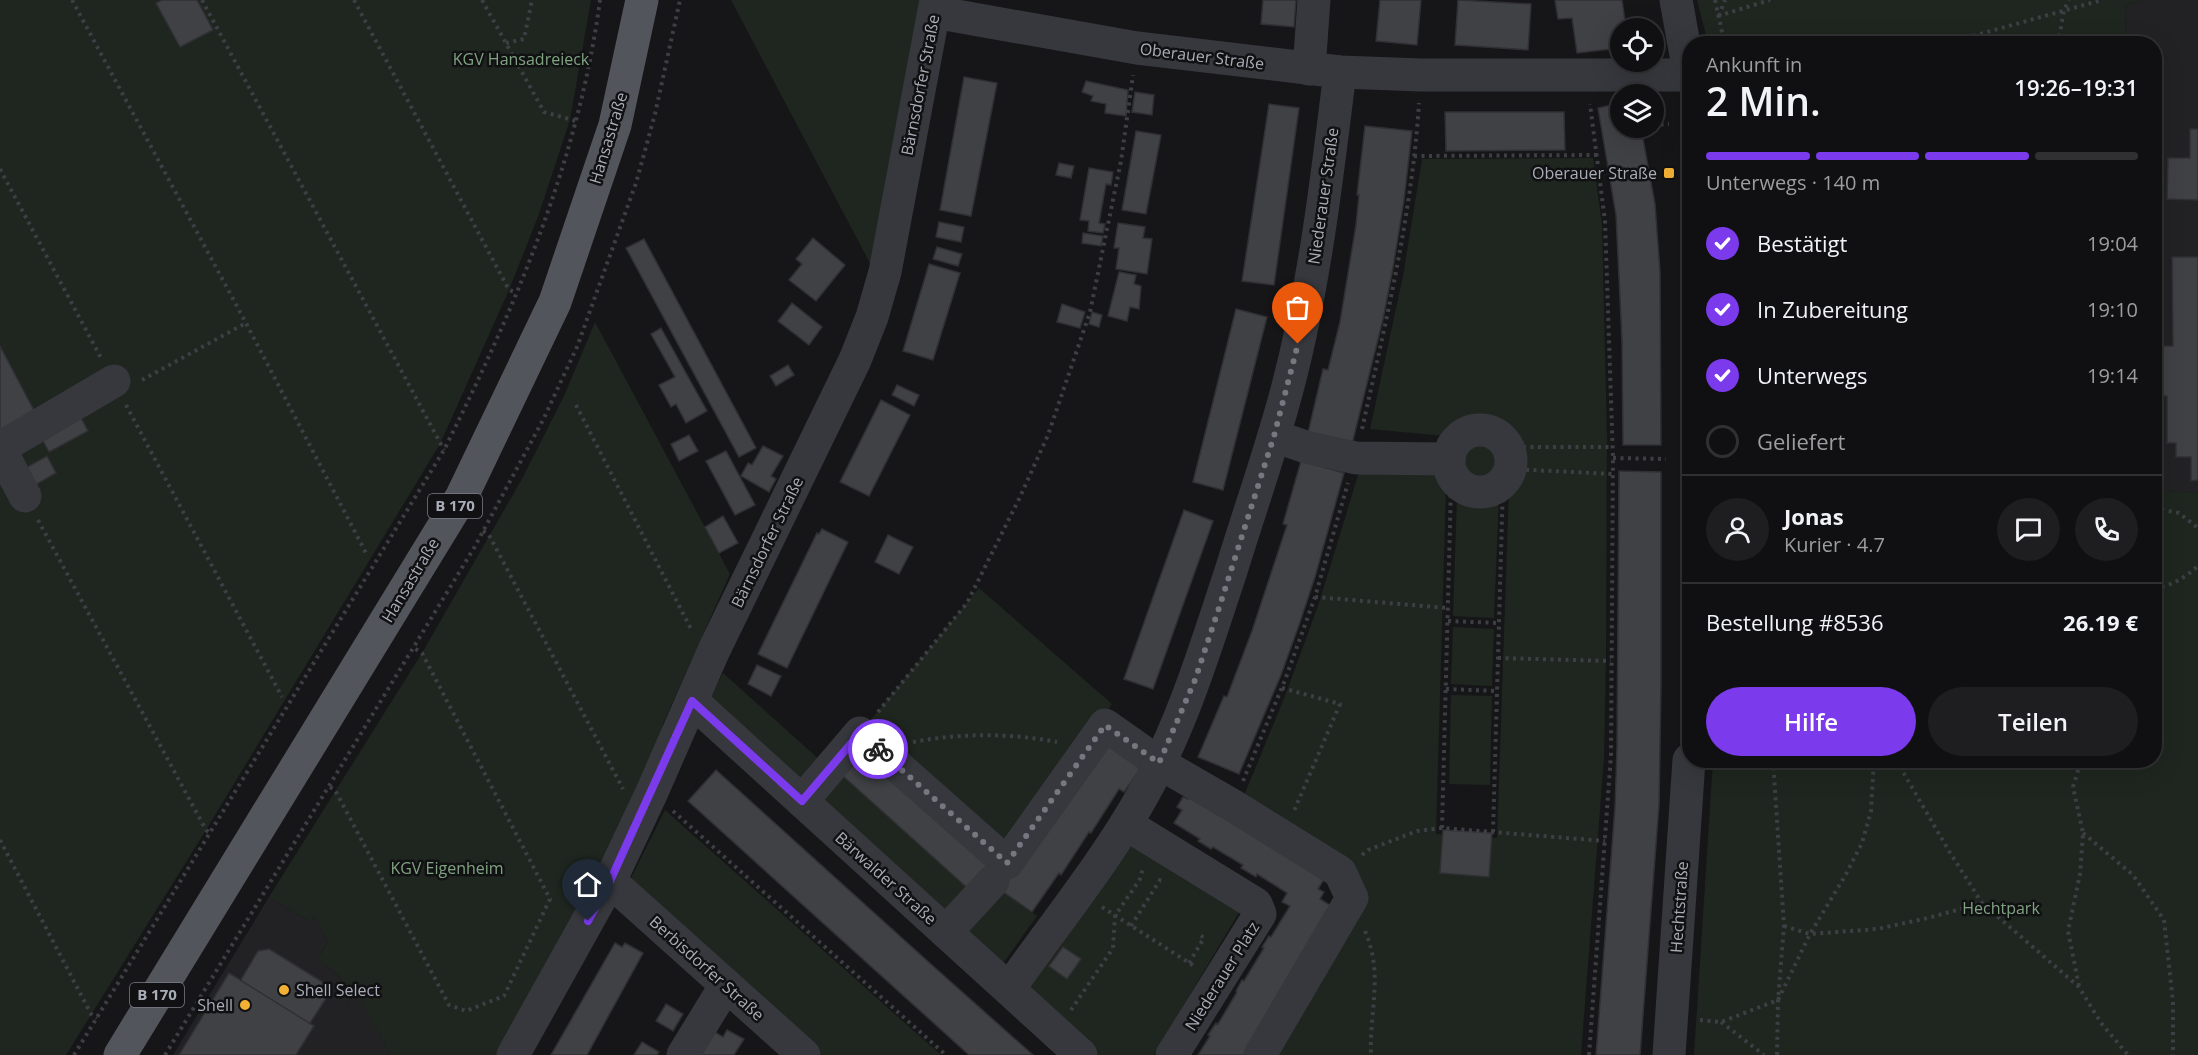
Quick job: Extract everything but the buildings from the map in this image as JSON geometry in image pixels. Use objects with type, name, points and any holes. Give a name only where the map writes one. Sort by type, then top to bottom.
[{"type":"main road","name":"Hansastraße","points":[[120,1055],[462,496],[555,302],[615,125],[642,0]]},
{"type":"street","name":"Niederauer Straße","points":[[1159,763],[1195,680],[1274,436],[1306,303],[1326,189],[1324,70],[1314,0]]},
{"type":"street","points":[[1676,0],[1682,36]]},
{"type":"street","name":"Oberauer Straße","points":[[935,6],[1137,48],[1324,70],[1432,76],[1682,74]]},
{"type":"street","name":"Bärnsdorfer Straße","points":[[513,1055],[610,881],[714,650],[855,360],[872,317],[885,272],[935,6]]},
{"type":"street","points":[[25,496],[0,449],[117,387]]},
{"type":"street","points":[[1474,430],[1494,432],[1502,438],[1507,466],[1496,488],[1479,493],[1463,487],[1450,466],[1451,449],[1456,440],[1474,430]]},
{"type":"street","points":[[1274,436],[1306,447],[1356,458],[1450,466]]},
{"type":"street","name":"Bärwalder Straße","points":[[692,701],[1081,1055]]},
{"type":"street","points":[[946,932],[1000,872],[1105,725],[1159,763],[1283,837],[1346,885],[1260,1055]]},
{"type":"street","points":[[802,801],[860,733],[1000,872]]},
{"type":"street","points":[[1008,989],[1126,824],[1159,763]]},
{"type":"street","name":"Hechtstraße","points":[[1669,1055],[1688,768]]},
{"type":"street","name":"Niederauer Platz","points":[[1126,824],[1256,904],[1260,914],[1172,1055]]},
{"type":"street","name":"Berbisdorfer Straße","points":[[610,881],[804,1055]]},
{"type":"street","points":[[683,1055],[726,985]]},
{"type":"path","points":[[72,0],[246,323],[367,555]]},
{"type":"path","points":[[202,0],[444,450]]},
{"type":"path","points":[[354,0],[509,290],[517,293]]},
{"type":"path","points":[[482,0],[544,112],[576,121]]},
{"type":"path","points":[[506,43],[524,39],[531,0]]},
{"type":"path","points":[[74,1055],[444,450],[480,378],[517,293],[550,205],[576,121],[595,36],[600,0]]},
{"type":"path","points":[[1715,0],[1723,36]]},
{"type":"path","points":[[1718,16],[1725,0]]},
{"type":"path","points":[[1718,16],[1770,0]]},
{"type":"path","points":[[2059,36],[2064,10],[2069,0]]},
{"type":"path","points":[[1972,36],[2102,0]]},
{"type":"path","points":[[860,733],[967,603],[1048,435],[1090,312],[1121,161],[1137,48]]},
{"type":"path","points":[[1589,100],[1605,221],[1613,447],[1611,754],[1589,1055]]},
{"type":"path","points":[[1664,124],[1669,124]]},
{"type":"path","points":[[1414,156],[1597,154]]},
{"type":"path","points":[[0,168],[282,697]]},
{"type":"path","points":[[117,387],[246,323]]},
{"type":"path","points":[[576,405],[698,642],[714,650]]},
{"type":"path","points":[[1507,466],[1613,447]]},
{"type":"path","points":[[1613,459],[1666,459]]},
{"type":"path","points":[[1442,828],[1450,466]]},
{"type":"path","points":[[1507,466],[1612,474]]},
{"type":"path","points":[[1493,832],[1499,623],[1507,466]]},
{"type":"path","points":[[25,496],[210,834]]},
{"type":"path","points":[[2162,510],[2179,513],[2198,528]]},
{"type":"path","points":[[483,531],[489,535],[631,805],[647,802],[946,1055]]},
{"type":"path","points":[[2162,587],[2183,578],[2198,566]]},
{"type":"path","points":[[1315,597],[1448,608]]},
{"type":"path","points":[[1448,621],[1499,623]]},
{"type":"path","points":[[330,787],[335,790],[449,1005],[466,1011],[504,996],[550,900],[422,652],[414,648]]},
{"type":"path","points":[[1498,658],[1611,661]]},
{"type":"path","points":[[1282,688],[1340,704],[1283,837]]},
{"type":"path","points":[[1446,689],[1497,691]]},
{"type":"path","points":[[886,757],[908,742],[961,734],[1009,736],[1056,742],[1083,755]]},
{"type":"path","points":[[1774,768],[1784,926],[1778,1000],[1777,1055]]},
{"type":"path","points":[[1692,1020],[1721,1022],[1778,1000],[1810,934],[1862,843],[1871,811],[1872,768]]},
{"type":"path","points":[[1901,768],[1948,851],[1982,903],[2079,987],[2101,1023],[2128,1055]]},
{"type":"path","points":[[2078,768],[2073,787],[2083,833],[2080,874],[2068,931],[2079,987]]},
{"type":"path","points":[[1371,1055],[1376,990],[1371,944],[1346,885],[1368,850],[1417,831],[1442,828],[1605,841]]},
{"type":"path","points":[[2083,833],[2133,875],[2164,920],[2173,1002],[2173,1055]]},
{"type":"path","points":[[0,840],[91,1014],[97,1018]]},
{"type":"path","points":[[1056,1032],[1113,948],[1115,916],[1140,879],[1142,869],[1158,844]]},
{"type":"path","points":[[1131,926],[1160,880],[1169,885]]},
{"type":"path","points":[[1078,892],[1217,981]]},
{"type":"path","points":[[1784,926],[1810,934],[1878,929],[1982,903]]},
{"type":"path","points":[[1189,963],[1204,938],[1200,935]]},
{"type":"path","points":[[1721,1022],[1764,1055]]},
{"type":"shaded area","points":[[2143,0],[2198,0],[2198,493],[2162,491],[2162,36],[2126,36],[2125,5]]},
{"type":"shaded area","points":[[269,897],[311,922],[315,917],[328,942],[317,959],[335,972],[346,986],[347,1003],[355,990],[391,1055],[173,1055]]},
{"type":"green space","name":"KGV Hansadreieck","points":[[0,0],[591,0],[570,120],[539,214],[509,290],[440,444],[206,830],[66,1055],[0,1055]]},
{"type":"green space","points":[[731,0],[920,0],[872,267]]},
{"type":"green space","points":[[1697,0],[2143,0],[2125,5],[2126,36],[1706,36]]},
{"type":"green space","points":[[1593,158],[1602,224],[1607,437],[1606,654],[1604,758],[1581,1055],[1269,1055],[1361,895],[1243,798],[1285,696],[1319,603],[1359,472],[1439,475],[1446,487],[1436,834],[1497,838],[1509,489],[1517,470],[1518,453],[1513,438],[1502,427],[1489,421],[1474,420],[1459,424],[1445,436],[1370,429],[1403,276],[1422,159]]},
{"type":"green space","name":"KGV Eigenheim","points":[[595,322],[730,574],[663,724],[659,746],[581,905],[498,1055],[391,1055],[355,991],[346,1004],[346,995],[339,977],[317,959],[328,942],[315,917],[311,922],[269,897],[422,653],[523,477],[564,396]]},
{"type":"green space","points":[[1480,438],[1489,439],[1496,444],[1501,451],[1501,469],[1496,476],[1489,481],[1480,482],[1471,481],[1464,476],[1459,469],[1458,460],[1459,451],[1464,444],[1471,439]]},
{"type":"green space","name":"Hechtpark","points":[[2162,491],[2198,493],[2198,1055],[1694,1055],[1713,768],[2162,768]]},
{"type":"green space","points":[[1457,496],[1477,501],[1499,497],[1494,618],[1453,616]]},
{"type":"green space","points":[[979,588],[1112,704],[1013,844],[996,846],[864,728]]},
{"type":"green space","points":[[1453,627],[1494,629],[1492,686],[1451,684]]},
{"type":"green space","points":[[723,673],[822,762],[800,786],[708,703]]},
{"type":"green space","points":[[1451,695],[1492,696],[1490,785],[1449,784]]},
{"type":"green space","points":[[835,769],[973,893],[948,920],[811,798]]},
{"type":"green space","points":[[665,810],[941,1055],[822,1055],[629,882]]},
{"type":"green space","points":[[1127,842],[1241,909],[1154,1055],[1097,1055],[1029,996],[1026,988]]},
{"type":"green space","points":[[995,887],[1037,916],[1004,962],[997,963],[957,930]]},
{"type":"way so far","points":[[878,749],[1007,863],[1105,725],[1159,763],[1195,680],[1219,608],[1274,436],[1298,344]]},
{"type":"place","name":"Oberauer Straße","points":[[1669,173]]},
{"type":"place","name":"Shell Select","points":[[284,990]]},
{"type":"place","name":"Shell","points":[[245,1005]]},
{"type":"route","points":[[588,921],[610,881],[692,701],[802,801],[860,733],[878,749]]}]
